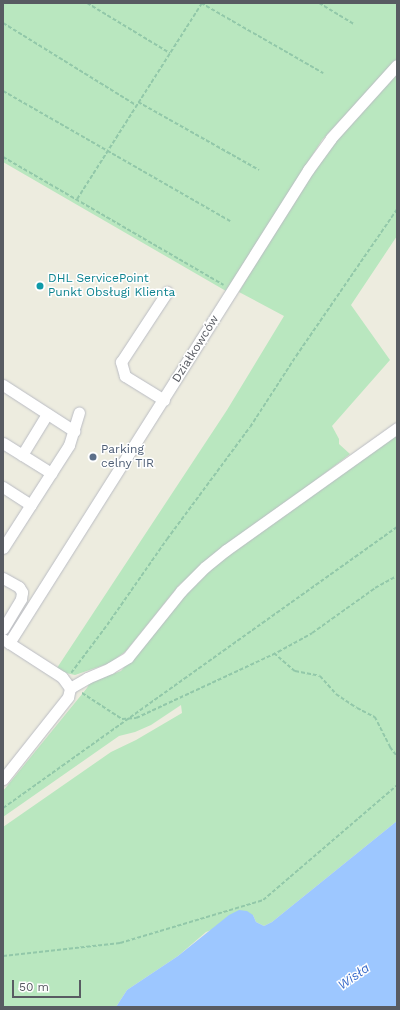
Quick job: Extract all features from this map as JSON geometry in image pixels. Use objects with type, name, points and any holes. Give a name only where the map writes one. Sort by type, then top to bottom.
[{"type":"street","name":"Działkowców","points":[[6,641],[164,400],[320,153],[397,65]]},
{"type":"street","points":[[164,400],[124,376],[121,362],[167,292]]},
{"type":"street","points":[[3,385],[74,431]]},
{"type":"street","points":[[3,548],[70,445],[79,413]]},
{"type":"street","points":[[22,455],[47,414]]},
{"type":"street","points":[[67,684],[87,678],[110,668],[128,657],[181,591],[205,567],[226,550],[397,428]]},
{"type":"street","points":[[3,443],[52,473]]},
{"type":"street","points":[[3,487],[31,505]]},
{"type":"street","points":[[3,578],[19,587],[22,592],[22,599],[3,629]]},
{"type":"street","points":[[6,641],[67,684]]},
{"type":"street","points":[[3,779],[68,697],[67,684]]},
{"type":"path","points":[[87,3],[170,53]]},
{"type":"path","points":[[77,199],[201,3],[323,73]]},
{"type":"path","points":[[319,3],[354,24]]},
{"type":"path","points":[[3,23],[136,105]]},
{"type":"path","points":[[3,91],[230,221]]},
{"type":"path","points":[[138,102],[259,170]]},
{"type":"path","points":[[3,157],[233,290]]},
{"type":"path","points":[[397,209],[296,356],[250,427],[167,539],[67,684],[122,719],[136,718],[274,653],[312,632],[375,588],[397,576]]},
{"type":"path","points":[[3,808],[397,527]]},
{"type":"path","points":[[274,653],[295,671],[320,676],[336,694],[357,708],[375,717],[390,747],[397,756]]},
{"type":"path","points":[[3,956],[120,943],[263,900],[397,785]]},
{"type":"green space","points":[[3,3],[397,3],[397,59],[322,140],[226,291],[3,162]]},
{"type":"green space","points":[[397,70],[397,236],[351,305],[390,360],[332,426],[339,439],[339,444],[350,454],[180,584],[126,651],[110,663],[75,675],[66,673],[57,668],[227,410],[284,316],[239,292],[306,173]]},
{"type":"green space","points":[[397,435],[397,821],[272,922],[264,926],[256,922],[253,915],[206,932],[178,956],[127,990],[116,1007],[3,1007],[3,827],[111,752],[136,740],[182,713],[181,705],[151,725],[135,732],[119,736],[3,817],[3,791],[87,688],[90,682],[121,671],[196,582],[221,559]]},
{"type":"water","name":"Wisła","points":[[397,821],[397,1007],[116,1007],[127,990],[178,956],[229,915],[239,910],[247,911],[253,915],[256,922],[264,926],[272,922]]},
{"type":"place","name":"DHL ServicePoint Punkt Obsługi Klienta","points":[[40,286]]},
{"type":"place","name":"Parking celny TIR","points":[[93,457]]}]
